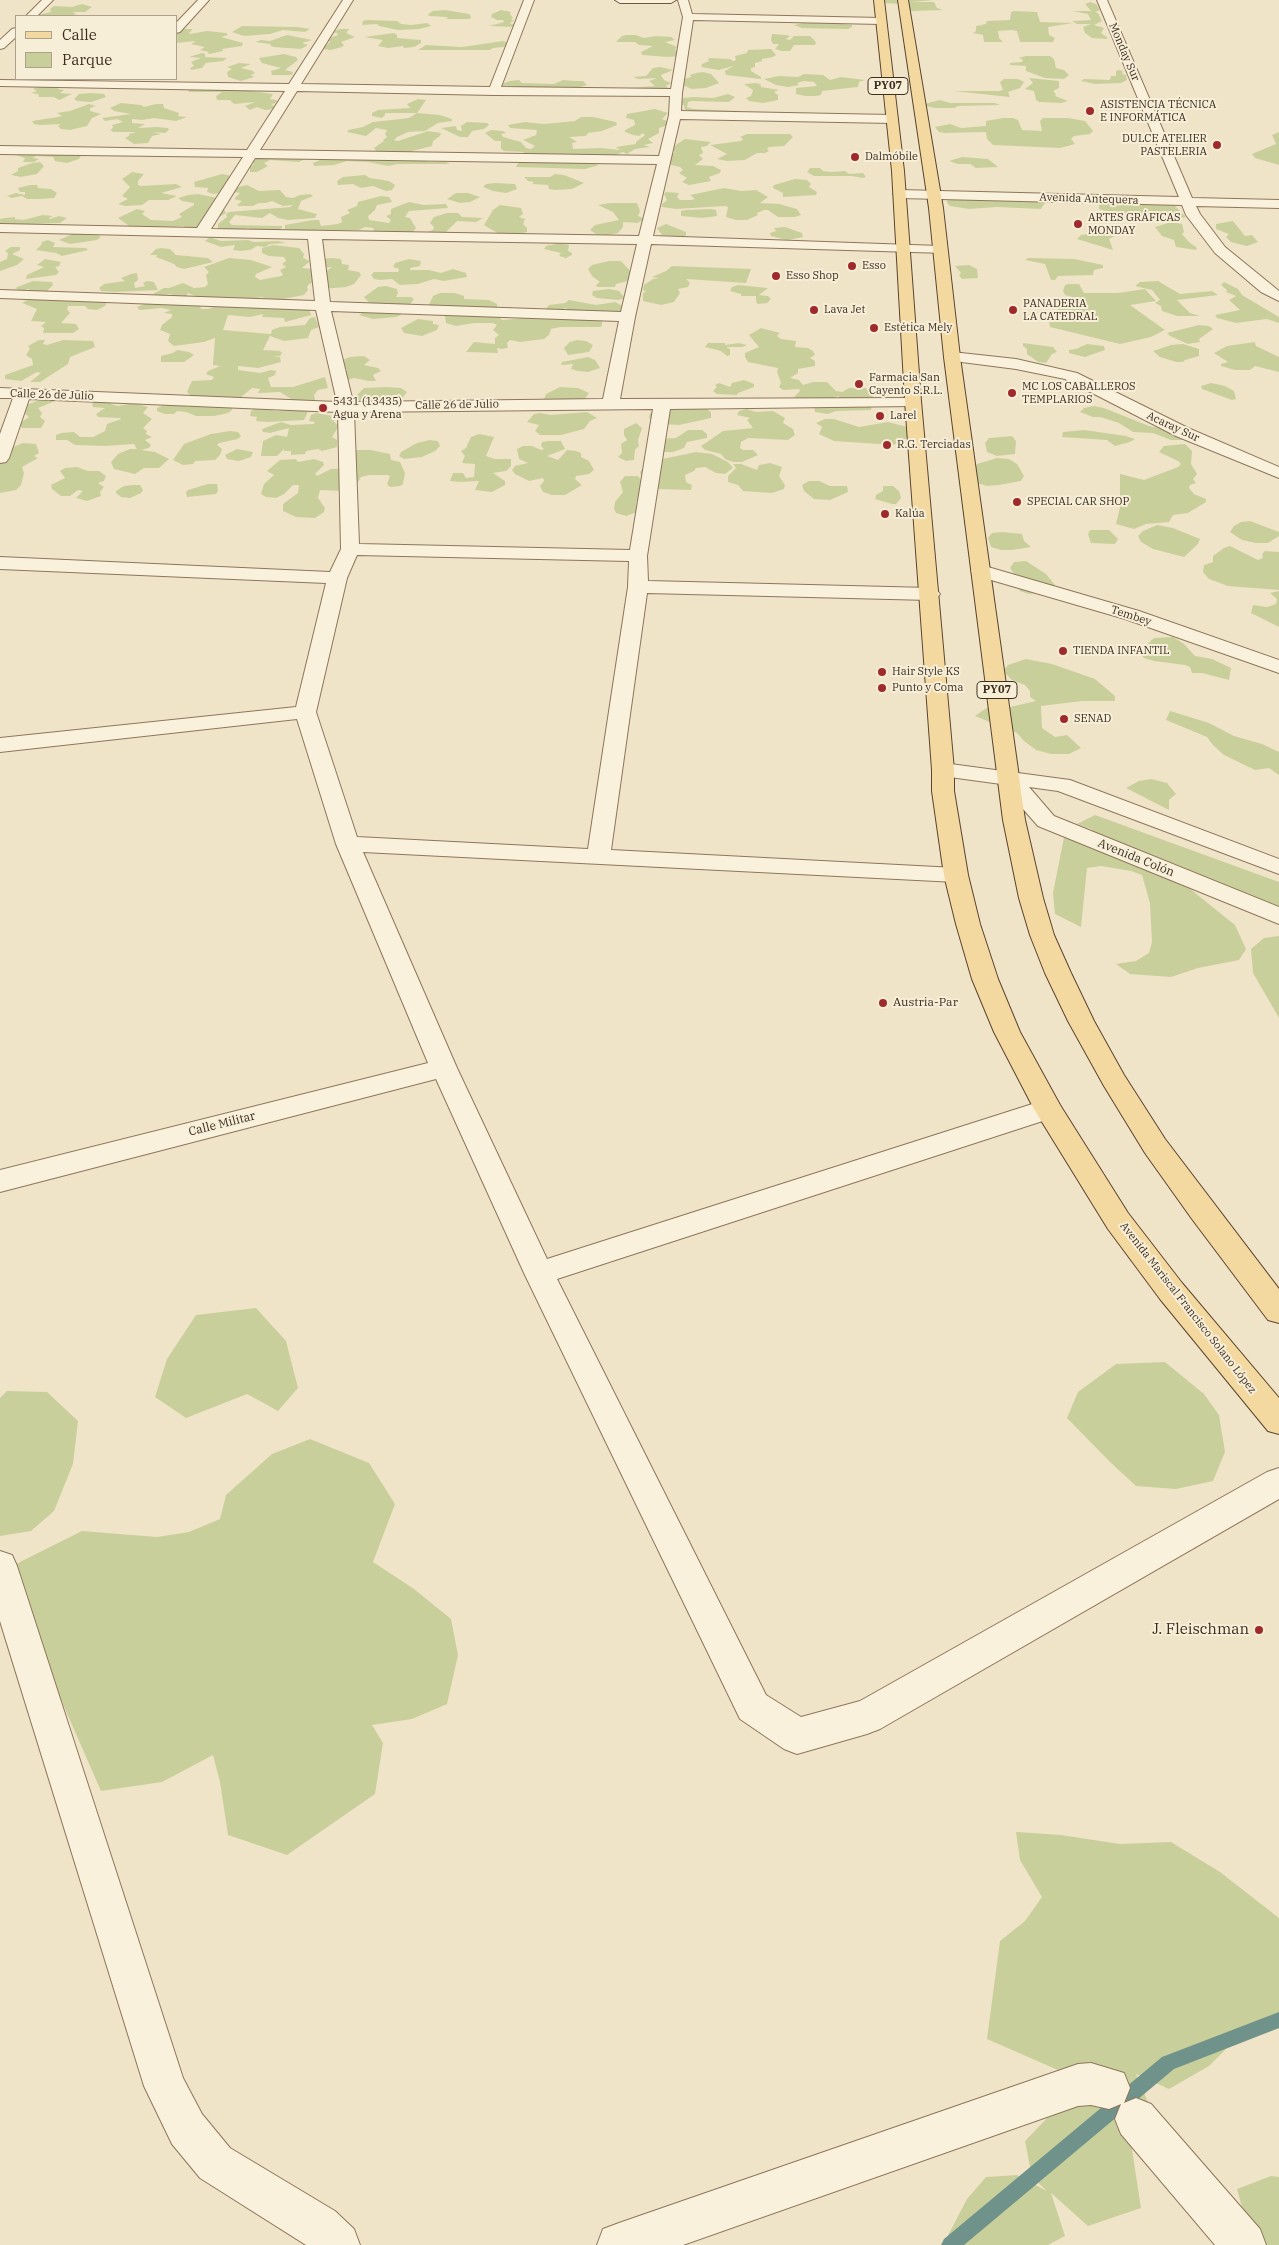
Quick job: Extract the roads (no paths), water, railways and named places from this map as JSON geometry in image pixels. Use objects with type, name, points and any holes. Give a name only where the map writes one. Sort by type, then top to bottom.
[{"type":"main road","name":"Avenida Mariscal Francisco Solano López","points":[[879,0],[900,200],[913,401],[930,594],[947,828],[956,875],[986,979],[1007,1032],[1048,1109],[1118,1221],[1218,1349],[1279,1420]]},
{"type":"main road","name":"PY07","points":[[903,0],[935,201],[952,357],[1008,778],[1014,820],[1031,898],[1049,950],[1081,1021],[1113,1079],[1155,1146],[1251,1278],[1279,1312]]},
{"type":"street","points":[[32,15],[48,0]]},
{"type":"street","points":[[178,28],[204,0]]},
{"type":"street","points":[[202,232],[348,0]]},
{"type":"street","points":[[494,91],[528,0]]},
{"type":"street","points":[[620,0],[671,0]]},
{"type":"street","points":[[611,403],[627,317],[647,240],[675,115],[676,93],[688,17],[683,0]]},
{"type":"street","name":"Monday Sur","points":[[1102,0],[1193,215],[1220,250],[1266,289],[1279,297]]},
{"type":"street","points":[[688,17],[881,21]]},
{"type":"street","points":[[0,46],[15,32]]},
{"type":"street","points":[[0,83],[130,82],[293,88],[676,93]]},
{"type":"street","points":[[675,115],[892,119]]},
{"type":"street","points":[[0,150],[665,160]]},
{"type":"street","name":"Avenida Antequera","points":[[900,200],[1193,215],[1279,217]]},
{"type":"street","name":"Avenida Antequera","points":[[935,201],[1186,201],[1279,204]]},
{"type":"street","points":[[0,228],[647,240],[940,250]]},
{"type":"street","points":[[314,235],[320,261],[323,307],[346,406],[350,549],[337,578],[305,712],[348,844],[444,1068],[539,1273],[753,1707],[797,1736],[867,1717],[1279,1482]]},
{"type":"street","points":[[0,294],[627,317]]},
{"type":"street","name":"Acaray Sur","points":[[952,357],[1025,366],[1071,376],[1182,432],[1279,473]]},
{"type":"street","name":"Calle 26 de Julio","points":[[0,393],[346,406],[611,403],[662,405],[913,401]]},
{"type":"street","points":[[0,458],[23,394]]},
{"type":"street","points":[[598,857],[638,587],[638,556],[662,405]]},
{"type":"street","points":[[350,549],[638,556]]},
{"type":"street","points":[[0,563],[337,578]]},
{"type":"street","name":"Tembey","points":[[981,572],[1132,615],[1279,667]]},
{"type":"street","points":[[638,587],[930,594]]},
{"type":"street","points":[[0,745],[305,712]]},
{"type":"street","points":[[943,770],[1062,785],[1279,867]]},
{"type":"street","name":"Avenida Colón","points":[[1008,778],[1046,821],[1279,916]]},
{"type":"street","points":[[348,844],[956,875]]},
{"type":"street","name":"Calle Militar","points":[[0,1181],[444,1068]]},
{"type":"street","points":[[539,1273],[1048,1109]]},
{"type":"street","points":[[0,1566],[165,2086],[187,2129],[215,2163],[319,2227],[338,2245]]},
{"type":"street","points":[[619,2245],[1078,2085],[1091,2084],[1122,2104],[1244,2245]]},
{"type":"waterway","points":[[950,2245],[1168,2063],[1279,2020]]},
{"type":"place","name":"ASISTENCIA TÉCNICA E INFORMÁTICA","points":[[1090,111]]},
{"type":"place","name":"DULCE ATELIER PASTELERIA","points":[[1217,145]]},
{"type":"place","name":"Dalmóbile","points":[[855,157]]},
{"type":"place","name":"ARTES GRÁFICAS MONDAY","points":[[1078,224]]},
{"type":"place","name":"Esso","points":[[852,266]]},
{"type":"place","name":"Esso Shop","points":[[776,276]]},
{"type":"place","name":"Lava Jet","points":[[814,310]]},
{"type":"place","name":"PANADERIA LA CATEDRAL","points":[[1013,310]]},
{"type":"place","name":"Estética Mely","points":[[874,328]]},
{"type":"place","name":"Farmacia San Cayento S.R.L.","points":[[859,384]]},
{"type":"place","name":"MC LOS CABALLEROS TEMPLARIOS","points":[[1012,393]]},
{"type":"place","name":"5431 (13435) Agua y Arena","points":[[323,408]]},
{"type":"place","name":"Larel","points":[[880,416]]},
{"type":"place","name":"R.G. Terciadas","points":[[887,445]]},
{"type":"place","name":"SPECIAL CAR SHOP","points":[[1017,502]]},
{"type":"place","name":"Kalúa","points":[[885,514]]},
{"type":"place","name":"TIENDA INFANTIL","points":[[1063,651]]},
{"type":"place","name":"Hair Style KS","points":[[882,672]]},
{"type":"place","name":"Punto y Coma","points":[[882,688]]},
{"type":"place","name":"SENAD","points":[[1064,719]]},
{"type":"place","name":"Austria-Par","points":[[883,1003]]},
{"type":"place","name":"J. Fleischman","points":[[1259,1630]]}]
